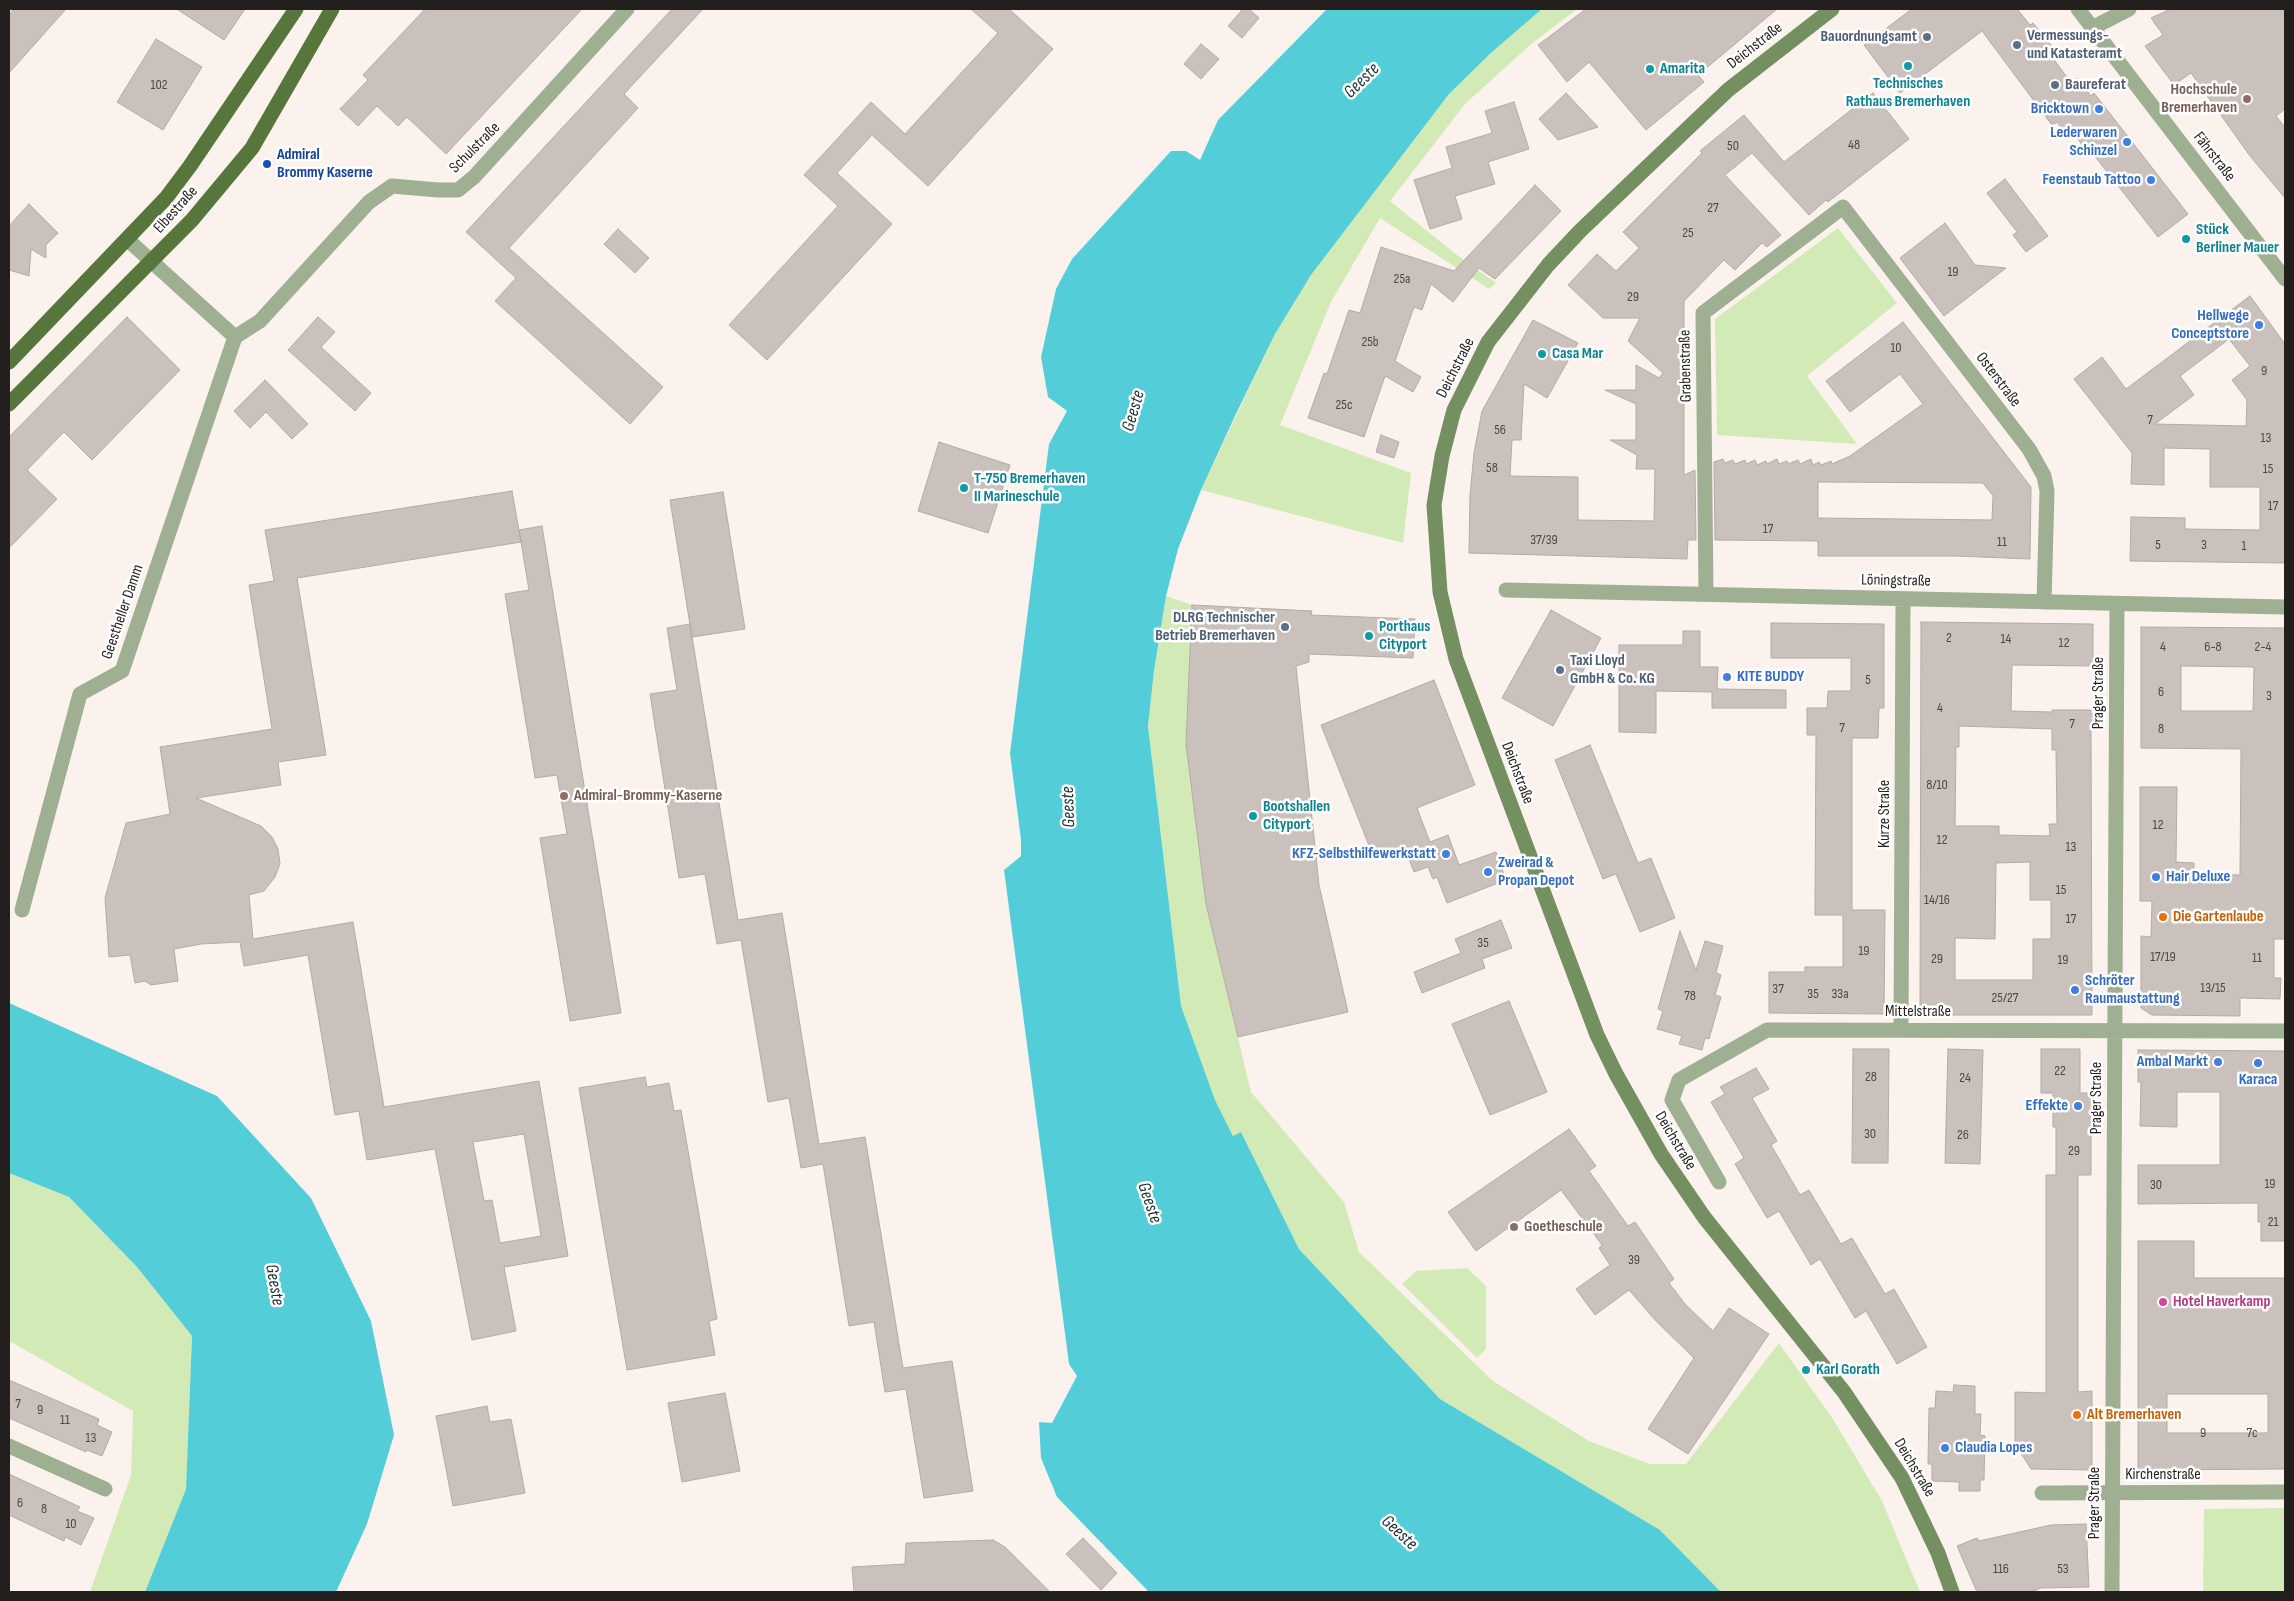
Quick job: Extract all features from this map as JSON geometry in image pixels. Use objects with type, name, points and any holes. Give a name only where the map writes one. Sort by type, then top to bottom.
[{"type":"main road","name":"Elbestraße","points":[[9,362],[128,240],[166,198],[190,166],[296,9]]},
{"type":"main road","name":"Elbestraße","points":[[9,404],[192,220],[252,148],[332,9]]},
{"type":"main road","name":"Deichstraße","points":[[1832,9],[1728,90],[1580,231],[1548,265],[1488,342],[1454,410],[1442,456],[1434,505],[1440,592],[1456,659],[1597,1035],[1616,1074],[1660,1154],[1704,1217],[1844,1392],[1902,1478],[1934,1545],[1952,1592]]},
{"type":"street","name":"Schulstraße","points":[[235,337],[260,321],[369,202],[392,186],[458,190],[474,177],[627,9]]},
{"type":"street","name":"Fährstraße","points":[[2078,9],[2285,279]]},
{"type":"street","points":[[2092,28],[2129,9]]},
{"type":"street","name":"Grabenstraße","points":[[1706,594],[1703,313],[1843,207]]},
{"type":"street","name":"Osterstraße","points":[[1843,207],[2029,449],[2044,476],[2047,491],[2044,602]]},
{"type":"street","points":[[128,240],[235,337]]},
{"type":"street","name":"Geestheller Damm","points":[[22,910],[80,694],[122,671],[235,337]]},
{"type":"street","name":"Löningstraße","points":[[1506,590],[2285,607]]},
{"type":"street","name":"Kurze Straße","points":[[1901,1030],[1904,599]]},
{"type":"street","name":"Prager Straße","points":[[2112,1592],[2117,604]]},
{"type":"street","name":"Mittelstraße","points":[[1719,1182],[1672,1100],[1679,1080],[1767,1030],[2115,1029],[2285,1031]]},
{"type":"street","points":[[9,1446],[105,1489]]},
{"type":"street","name":"Kirchenstraße","points":[[2042,1492],[2285,1492]]},
{"type":"green space","points":[[1542,9],[1577,9],[1530,45],[1465,104],[1390,201],[1457,255],[1496,283],[1489,289],[1380,218],[1331,302],[1280,425],[1411,473],[1403,543],[1201,490],[1275,334],[1311,275],[1449,94],[1492,52]]},
{"type":"green space","points":[[1838,228],[1897,303],[1807,376],[1857,444],[1717,435],[1715,319]]},
{"type":"green space","points":[[1166,596],[1192,605],[1186,744],[1206,904],[1251,1092],[1344,1202],[1359,1252],[1493,1381],[1589,1441],[1650,1464],[1686,1464],[1779,1343],[1833,1419],[1882,1501],[1920,1592],[1721,1592],[1660,1530],[1440,1399],[1299,1249],[1241,1132],[1233,1136],[1215,1100],[1181,1006],[1148,726],[1154,671]]},
{"type":"green space","points":[[9,1173],[69,1197],[137,1267],[192,1336],[186,1489],[145,1592],[90,1592],[131,1475],[133,1411],[9,1341]]},
{"type":"green space","points":[[1467,1268],[1486,1286],[1486,1349],[1477,1358],[1402,1284],[1416,1271]]},
{"type":"green space","points":[[2285,1508],[2285,1592],[2203,1592],[2204,1509]]},
{"type":"water","name":"Geeste","points":[[1327,9],[1542,9],[1492,52],[1449,94],[1311,275],[1275,334],[1235,416],[1201,490],[1178,549],[1166,596],[1154,671],[1148,726],[1181,1006],[1215,1100],[1233,1136],[1241,1132],[1299,1249],[1440,1399],[1660,1530],[1721,1592],[1149,1592],[1057,1497],[1041,1458],[1039,1422],[1052,1423],[1077,1376],[1069,1364],[1004,870],[1021,856],[1021,840],[1010,753],[1049,444],[1067,411],[1048,397],[1041,357],[1056,289],[1072,259],[1171,151],[1186,151],[1200,160],[1218,120]]},
{"type":"water","name":"Geeste","points":[[9,1003],[217,1096],[311,1198],[371,1321],[394,1435],[367,1524],[336,1592],[145,1592],[186,1489],[192,1336],[137,1267],[69,1197],[9,1173]]},
{"type":"building","points":[[14,9],[66,9],[9,73],[9,15]]},
{"type":"building","points":[[177,9],[245,9],[224,40]]},
{"type":"building","points":[[425,9],[582,9],[446,154],[407,117],[398,126],[377,106],[358,126],[340,109],[368,80],[363,75]]},
{"type":"building","points":[[672,9],[703,9],[624,94],[638,108],[509,248],[663,387],[630,424],[495,301],[516,278],[466,232]]},
{"type":"building","points":[[971,9],[1009,9],[1053,49],[928,186],[872,135],[837,173],[892,224],[767,360],[729,325],[838,206],[804,175],[871,102],[905,134],[998,33]]},
{"type":"building","points":[[1243,9],[1249,9],[1259,18],[1242,38],[1228,26]]},
{"type":"building","name":"Amarita","points":[[1586,9],[1777,9],[1698,75],[1704,82],[1646,130],[1589,62],[1567,82],[1538,45]]},
{"type":"building","name":"Technisches Rathaus Bremerhaven","points":[[1912,9],[2017,9],[2030,25],[2033,23],[2055,50],[2050,54],[2071,83],[2077,78],[2091,96],[2094,93],[2188,214],[2158,237],[2094,155],[2092,157],[2073,133],[2068,136],[2057,122],[2052,125],[1982,31],[1900,93],[1864,45]]},
{"type":"building","name":"Hochschule Bremerhaven","points":[[2171,9],[2285,9],[2285,109],[2276,116],[2285,127],[2285,198],[2250,156],[2191,73],[2174,85],[2145,46],[2163,35],[2151,18]]},
{"type":"building","points":[[156,39],[202,67],[163,130],[117,102]]},
{"type":"building","points":[[1201,44],[1219,59],[1201,79],[1184,64]]},
{"type":"building","points":[[1566,93],[1598,127],[1558,140],[1539,119]]},
{"type":"building","points":[[1873,93],[1909,139],[1828,202],[1826,200],[1809,215],[1752,153],[1725,175],[1781,235],[1767,247],[1762,243],[1735,270],[1724,260],[1684,301],[1684,475],[1695,470],[1696,540],[1688,540],[1687,559],[1469,553],[1470,495],[1474,453],[1482,411],[1533,320],[1578,343],[1547,398],[1524,384],[1521,440],[1512,440],[1510,476],[1578,477],[1578,520],[1654,521],[1655,469],[1636,469],[1637,455],[1610,440],[1636,440],[1636,404],[1605,390],[1636,390],[1636,365],[1659,378],[1663,373],[1628,341],[1640,318],[1603,318],[1568,285],[1597,254],[1616,271],[1639,248],[1623,232],[1702,153],[1700,151],[1744,115],[1784,162]]},
{"type":"building","points":[[1514,102],[1529,149],[1488,162],[1495,184],[1455,196],[1462,219],[1430,229],[1414,180],[1452,168],[1446,147],[1492,133],[1485,111]]},
{"type":"building","points":[[2005,179],[2048,236],[2026,252],[2013,235],[2017,232],[1987,193]]},
{"type":"building","points":[[1535,185],[1561,211],[1495,279],[1479,268],[1453,302],[1431,284],[1422,310],[1414,307],[1395,361],[1421,377],[1413,392],[1385,376],[1364,437],[1308,418],[1324,373],[1327,374],[1349,310],[1360,313],[1381,247],[1454,271]]},
{"type":"building","points":[[29,204],[58,233],[46,245],[46,258],[31,249],[29,276],[9,270],[9,226]]},
{"type":"building","points":[[1945,223],[1975,265],[2006,268],[1944,316],[1900,258]]},
{"type":"building","points":[[618,229],[649,258],[635,273],[604,244]]},
{"type":"building","points":[[2250,296],[2285,344],[2285,563],[2130,561],[2131,517],[2185,518],[2185,529],[2260,530],[2260,487],[2210,487],[2210,449],[2164,448],[2164,485],[2131,484],[2132,453],[2074,379],[2102,357],[2126,389]],"holes":[[[2229,339],[2250,366],[2232,380],[2247,400],[2246,426],[2155,424],[2194,395],[2180,376]]]},
{"type":"building","points":[[127,317],[180,370],[92,460],[64,432],[27,470],[57,499],[9,548],[9,437]]},
{"type":"building","points":[[318,317],[335,332],[321,347],[371,393],[355,411],[288,350]]},
{"type":"building","points":[[1903,322],[2031,487],[2030,559],[1956,556],[1818,556],[1818,541],[1715,540],[1714,462],[1723,459],[1725,463],[1733,460],[1735,464],[1745,460],[1746,464],[1755,460],[1757,465],[1766,461],[1767,464],[1777,459],[1779,464],[1787,461],[1788,464],[1798,460],[1800,464],[1811,459],[1813,465],[1819,462],[1821,465],[1831,461],[1832,464],[1850,456],[1923,404],[1900,374],[1850,412],[1826,381]],"holes":[[[1818,482],[1983,483],[1993,496],[1992,520],[1818,518]]]},
{"type":"building","points":[[265,380],[308,424],[292,439],[266,412],[250,428],[234,411]]},
{"type":"building","points":[[1381,435],[1399,442],[1394,458],[1376,452]]},
{"type":"building","name":"T-750 Bremerhaven II Marineschule","points":[[939,442],[1010,465],[988,533],[918,511]]},
{"type":"building","points":[[512,491],[521,542],[297,578],[326,755],[278,762],[281,785],[196,798],[261,826],[272,837],[278,849],[280,864],[275,877],[264,891],[249,895],[253,939],[353,922],[384,1107],[539,1081],[568,1256],[504,1267],[516,1331],[472,1340],[435,1149],[367,1160],[359,1111],[335,1115],[308,955],[244,966],[240,942],[201,944],[174,949],[178,981],[151,985],[145,981],[135,983],[130,955],[109,957],[105,898],[126,823],[170,814],[160,747],[272,729],[249,585],[274,581],[265,530]],"holes":[[[524,1134],[541,1236],[500,1243],[492,1200],[484,1201],[473,1142]]]},
{"type":"building","points":[[723,492],[745,629],[692,637],[670,500]]},
{"type":"building","points":[[542,526],[621,1013],[570,1021],[540,838],[567,834],[557,775],[535,778],[505,594],[529,590],[519,530]]},
{"type":"building","name":"Bootshallen Cityport","points":[[1192,605],[1312,611],[1311,615],[1415,619],[1413,658],[1309,654],[1309,662],[1296,666],[1319,885],[1348,1012],[1238,1037],[1206,904],[1186,744]]},
{"type":"building","points":[[1551,610],[1601,638],[1553,726],[1502,698]]},
{"type":"building","points":[[1921,622],[2093,624],[2093,666],[2012,665],[2011,711],[2052,712],[2052,710],[2091,710],[2091,714],[2096,714],[2096,730],[2091,730],[2092,1015],[1920,1015]],"holes":[[[1959,726],[2052,729],[2052,750],[2056,750],[2057,824],[2049,824],[2050,836],[1999,835],[1999,826],[1955,826],[1956,747],[1959,747]],[[2030,862],[2030,900],[2051,900],[2051,939],[2033,939],[2033,980],[1955,980],[1955,938],[1995,939],[1996,863]]]},
{"type":"building","points":[[1771,623],[1884,624],[1884,708],[1879,708],[1878,738],[1852,738],[1852,910],[1885,910],[1884,1014],[1769,1013],[1769,972],[1805,972],[1805,967],[1843,967],[1843,915],[1815,915],[1816,735],[1807,735],[1807,708],[1827,708],[1828,691],[1851,691],[1851,658],[1771,658]]},
{"type":"building","points":[[690,624],[738,920],[782,913],[819,1144],[865,1137],[903,1368],[952,1361],[973,1491],[924,1498],[906,1389],[885,1392],[874,1322],[849,1326],[823,1164],[801,1168],[789,1098],[768,1102],[741,940],[717,944],[705,874],[679,878],[650,694],[677,690],[667,628]]},
{"type":"building","points":[[2141,627],[2285,628],[2285,939],[2274,939],[2274,978],[2281,978],[2280,999],[2240,998],[2240,1016],[2152,1015],[2141,1008],[2141,936],[2151,937],[2152,901],[2140,901],[2140,787],[2177,787],[2176,862],[2194,863],[2194,874],[2240,875],[2241,749],[2141,748]],"holes":[[[2181,666],[2254,667],[2253,711],[2181,711]]]},
{"type":"building","points":[[1683,631],[1700,631],[1700,667],[1718,667],[1717,689],[1786,690],[1786,708],[1712,708],[1712,692],[1656,691],[1656,733],[1619,732],[1619,645],[1683,645]]},
{"type":"building","points":[[1434,680],[1475,785],[1417,808],[1430,842],[1448,835],[1459,865],[1496,852],[1506,880],[1447,903],[1437,877],[1433,879],[1428,867],[1414,872],[1404,846],[1374,858],[1321,725]]},
{"type":"building","points":[[1590,745],[1638,863],[1651,858],[1675,918],[1640,932],[1616,874],[1603,879],[1555,760]]},
{"type":"building","points":[[1501,920],[1512,948],[1482,959],[1485,968],[1422,993],[1414,972],[1461,953],[1455,939]]},
{"type":"building","points":[[1680,931],[1696,970],[1705,941],[1723,946],[1716,973],[1721,975],[1715,995],[1721,997],[1709,1039],[1705,1038],[1702,1050],[1679,1044],[1682,1036],[1657,1029],[1663,1011],[1658,1009]]},
{"type":"building","points":[[1509,1001],[1547,1092],[1490,1115],[1452,1024]]},
{"type":"building","points":[[1853,1049],[1889,1049],[1888,1163],[1852,1163]]},
{"type":"building","points":[[1948,1049],[1983,1050],[1980,1164],[1945,1163]]},
{"type":"building","points":[[2041,1049],[2080,1049],[2080,1093],[2091,1093],[2091,1175],[2078,1175],[2078,1392],[2092,1391],[2092,1470],[2031,1469],[2015,1444],[2015,1392],[2046,1393],[2046,1175],[2056,1175],[2056,1127],[2053,1127],[2053,1093],[2041,1093]]},
{"type":"building","points":[[2138,1050],[2285,1051],[2285,1241],[2261,1241],[2258,1203],[2138,1204],[2138,1165],[2220,1165],[2220,1092],[2177,1092],[2177,1127],[2140,1126],[2141,1082],[2138,1082]]},
{"type":"building","points":[[1756,1068],[1769,1089],[1752,1098],[1777,1141],[1771,1145],[1800,1195],[1809,1190],[1841,1244],[1852,1238],[1885,1294],[1894,1289],[1927,1347],[1897,1364],[1866,1311],[1855,1318],[1820,1259],[1811,1265],[1779,1211],[1767,1218],[1735,1164],[1744,1158],[1711,1102],[1725,1094],[1720,1087]]},
{"type":"building","points":[[645,1077],[647,1087],[669,1083],[674,1111],[681,1110],[717,1319],[709,1321],[715,1355],[627,1370],[579,1088]]},
{"type":"building","points":[[1569,1129],[1596,1166],[1589,1171],[1628,1226],[1635,1222],[1674,1279],[1669,1283],[1685,1304],[1713,1331],[1729,1308],[1769,1334],[1688,1454],[1648,1429],[1694,1358],[1656,1321],[1629,1290],[1595,1315],[1576,1289],[1610,1265],[1599,1248],[1602,1245],[1561,1190],[1476,1251],[1448,1212]]},
{"type":"building","points":[[2138,1241],[2194,1241],[2194,1278],[2285,1278],[2285,1469],[2138,1470]],"holes":[[[2167,1394],[2268,1394],[2268,1433],[2167,1433]]]},
{"type":"building","points":[[9,1380],[99,1419],[97,1425],[112,1432],[102,1456],[87,1450],[86,1452],[9,1418]]},
{"type":"building","points":[[1954,1385],[1975,1386],[1975,1414],[1981,1414],[1980,1435],[1985,1436],[1984,1480],[1980,1480],[1980,1491],[1959,1491],[1959,1482],[1932,1481],[1932,1464],[1928,1464],[1929,1408],[1935,1408],[1936,1391],[1953,1392]]},
{"type":"building","points":[[725,1393],[740,1471],[682,1482],[668,1403]]},
{"type":"building","points":[[487,1406],[490,1422],[511,1419],[525,1493],[453,1506],[436,1416]]},
{"type":"building","points":[[9,1474],[80,1507],[77,1511],[94,1518],[81,1545],[65,1537],[64,1541],[9,1515]]},
{"type":"building","points":[[2086,1524],[2089,1587],[2041,1588],[2031,1592],[1977,1592],[1957,1546],[1977,1538],[1979,1541],[2051,1525]]},
{"type":"building","points":[[1083,1538],[1117,1573],[1101,1590],[1066,1554]]},
{"type":"building","points":[[993,1540],[1005,1547],[1050,1592],[854,1592],[852,1567],[905,1564],[906,1543]]},
{"type":"place","name":"Bauordnungsamt","points":[[1927,37]]},
{"type":"place","name":"Vermessungs- und Katasteramt","points":[[2017,45]]},
{"type":"place","name":"Technisches Rathaus Bremerhaven","points":[[1908,66]]},
{"type":"place","name":"Amarita","points":[[1650,69]]},
{"type":"place","name":"Baureferat","points":[[2055,85]]},
{"type":"place","name":"Hochschule Bremerhaven","points":[[2247,99]]},
{"type":"place","name":"Bricktown","points":[[2099,109]]},
{"type":"place","name":"Lederwaren Schinzel","points":[[2127,142]]},
{"type":"place","name":"Admiral Brommy Kaserne","points":[[267,164]]},
{"type":"place","name":"Feenstaub Tattoo","points":[[2151,180]]},
{"type":"place","name":"Stück Berliner Mauer","points":[[2186,239]]},
{"type":"place","name":"Hellwege Conceptstore","points":[[2259,325]]},
{"type":"place","name":"Casa Mar","points":[[1542,354]]},
{"type":"place","name":"T-750 Bremerhaven II Marineschule","points":[[964,488]]},
{"type":"place","name":"DLRG Technischer Betrieb Bremerhaven","points":[[1285,627]]},
{"type":"place","name":"Porthaus Cityport","points":[[1369,636]]},
{"type":"place","name":"Taxi Lloyd GmbH & Co. KG","points":[[1560,670]]},
{"type":"place","name":"KITE BUDDY","points":[[1727,677]]},
{"type":"place","name":"Admiral-Brommy-Kaserne","points":[[564,796]]},
{"type":"place","name":"Bootshallen Cityport","points":[[1253,816]]},
{"type":"place","name":"KFZ-Selbsthilfewerkstatt","points":[[1446,854]]},
{"type":"place","name":"Zweirad & Propan Depot","points":[[1488,872]]},
{"type":"place","name":"Hair Deluxe","points":[[2156,877]]},
{"type":"place","name":"Die Gartenlaube","points":[[2163,917]]},
{"type":"place","name":"Schröter Raumaustattung","points":[[2075,990]]},
{"type":"place","name":"Ambal Markt","points":[[2218,1062]]},
{"type":"place","name":"Karaca","points":[[2258,1063]]},
{"type":"place","name":"Effekte","points":[[2078,1106]]},
{"type":"place","name":"Goetheschule","points":[[1514,1227]]},
{"type":"place","name":"Hotel Haverkamp","points":[[2163,1302]]},
{"type":"place","name":"Karl Gorath","points":[[1806,1370]]},
{"type":"place","name":"Alt Bremerhaven","points":[[2077,1415]]},
{"type":"place","name":"Claudia Lopes","points":[[1945,1448]]}]
